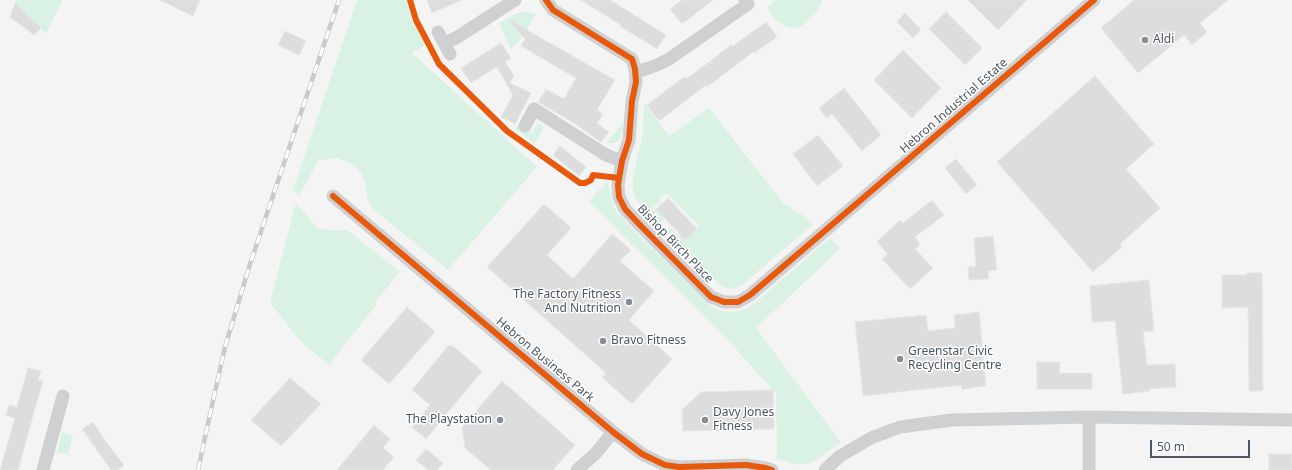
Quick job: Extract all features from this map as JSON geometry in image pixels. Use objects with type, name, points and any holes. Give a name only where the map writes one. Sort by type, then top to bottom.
[{"type":"street","points":[[444,43],[456,38],[514,0]]},
{"type":"street","points":[[546,0],[553,10],[632,59],[635,69],[643,70],[669,59],[748,4],[745,0]]},
{"type":"street","name":"Hebron Industrial Estate","points":[[804,250],[1094,0]]},
{"type":"street","name":"Bishop Birch Place","points":[[635,69],[636,82],[632,101],[629,140],[622,162],[618,185],[620,198],[625,209],[711,297],[724,302],[738,302],[750,295],[804,250]]},
{"type":"street","points":[[525,126],[534,109],[606,155],[622,162]]},
{"type":"street","name":"Hebron Business Park","points":[[333,196],[613,432],[642,454],[665,465],[679,467],[746,465],[772,470]]},
{"type":"street","points":[[43,470],[63,396]]},
{"type":"street","points":[[825,470],[840,456],[871,438],[900,427],[952,420],[1089,417],[1292,420]]},
{"type":"street","points":[[1089,417],[1089,470]]},
{"type":"street","points":[[577,470],[596,453],[613,432]]},
{"type":"green space","points":[[16,0],[63,0],[46,34],[15,3]]},
{"type":"green space","points":[[357,0],[407,0],[425,45],[412,53],[537,167],[448,270],[372,208],[368,201],[365,183],[361,173],[355,166],[348,162],[337,158],[318,161],[299,196],[293,190]]},
{"type":"green space","points":[[776,0],[823,0],[817,12],[802,26],[794,28],[785,26],[776,20],[767,7]]},
{"type":"green space","points":[[523,12],[536,14],[523,37],[511,49],[499,23]]},
{"type":"green space","points":[[644,103],[669,136],[709,108],[783,203],[804,216],[813,224],[742,285],[733,289],[721,286],[667,231],[671,228],[679,236],[681,235],[685,239],[699,226],[666,193],[659,199],[661,201],[648,212],[637,201],[633,192],[633,176],[643,134]]},
{"type":"green space","points":[[538,123],[544,127],[534,144],[515,129],[517,125],[532,133]]},
{"type":"green space","points":[[623,123],[623,130],[620,140],[615,143],[606,143]]},
{"type":"green space","points":[[608,182],[613,205],[617,213],[711,306],[721,311],[735,312],[749,308],[830,238],[841,248],[756,328],[841,442],[813,462],[798,465],[777,459],[776,394],[735,348],[589,202]]},
{"type":"green space","points":[[296,203],[318,229],[344,230],[350,232],[400,272],[375,302],[376,305],[329,365],[300,341],[270,302]]},
{"type":"green space","points":[[656,209],[665,218],[659,224],[650,214]]},
{"type":"green space","points":[[62,432],[73,435],[68,455],[57,452]]},
{"type":"building","points":[[160,0],[200,0],[193,16]]},
{"type":"building","points":[[427,0],[462,0],[432,13]]},
{"type":"building","points":[[581,0],[610,0],[666,35],[657,49]]},
{"type":"building","points":[[682,0],[713,0],[682,24],[670,9]]},
{"type":"building","points":[[968,0],[1027,0],[998,30]]},
{"type":"building","name":"Aldi","points":[[1134,0],[1228,0],[1200,23],[1207,32],[1192,45],[1184,35],[1138,73],[1101,28]]},
{"type":"building","points":[[15,3],[41,28],[34,35],[10,17]]},
{"type":"building","points":[[946,12],[982,48],[965,65],[929,29]]},
{"type":"building","points":[[905,13],[921,30],[913,38],[897,22]]},
{"type":"building","points":[[511,21],[615,80],[597,110],[603,114],[597,123],[609,132],[601,142],[572,122],[538,102],[546,89],[564,99],[576,78],[521,46],[525,39],[510,22]]},
{"type":"building","points":[[766,22],[777,37],[754,53],[753,52],[707,87],[706,85],[659,121],[647,105],[684,77],[686,79],[709,62],[712,64],[710,61],[732,44],[733,46]]},
{"type":"building","points":[[285,31],[306,41],[299,55],[278,45]]},
{"type":"building","points":[[501,43],[511,58],[505,62],[514,75],[510,83],[531,93],[515,124],[501,117],[513,95],[497,67],[471,83],[461,68]]},
{"type":"building","points":[[903,50],[941,88],[912,118],[874,80]]},
{"type":"building","points":[[1095,76],[1154,144],[1126,169],[1160,208],[1120,244],[1122,247],[1093,272],[997,162]]},
{"type":"building","points":[[844,88],[881,135],[862,151],[832,114],[827,118],[819,108]]},
{"type":"building","points":[[818,135],[843,166],[817,186],[793,154]]},
{"type":"building","points":[[560,146],[586,167],[579,176],[553,155]]},
{"type":"building","points":[[956,159],[977,185],[966,194],[945,168]]},
{"type":"building","points":[[668,198],[697,229],[685,240],[656,209]]},
{"type":"building","points":[[932,200],[944,215],[915,237],[920,245],[915,249],[933,268],[910,289],[882,259],[888,254],[877,242],[900,220],[903,223]]},
{"type":"building","points":[[544,204],[571,228],[547,255],[573,279],[612,234],[631,250],[620,261],[654,291],[629,320],[672,359],[632,404],[603,378],[606,373],[487,267]]},
{"type":"building","points":[[993,236],[997,270],[988,271],[989,279],[969,280],[968,267],[976,266],[974,238]]},
{"type":"building","points":[[1247,273],[1262,273],[1263,391],[1249,391],[1248,307],[1222,308],[1222,275],[1247,275]]},
{"type":"building","points":[[1149,280],[1154,331],[1143,332],[1147,365],[1175,364],[1176,387],[1149,389],[1150,391],[1123,394],[1115,321],[1092,322],[1090,286]]},
{"type":"building","points":[[407,307],[435,332],[389,384],[361,360]]},
{"type":"building","name":"Greenstar Civic Recycling Centre","points":[[979,312],[986,386],[962,389],[961,385],[863,396],[855,322],[926,315],[928,331],[955,328],[954,315]]},
{"type":"building","points":[[448,346],[453,346],[482,371],[426,439],[412,427],[430,405],[412,390]]},
{"type":"building","points":[[1037,362],[1060,362],[1059,373],[1092,373],[1092,389],[1037,389]]},
{"type":"building","points":[[28,368],[41,371],[38,380],[43,381],[18,470],[0,470],[15,418],[6,415],[9,405],[17,407]]},
{"type":"building","points":[[290,378],[321,404],[281,446],[251,420]]},
{"type":"building","points":[[502,381],[575,445],[553,470],[491,470],[465,448],[462,427]]},
{"type":"building","points":[[773,390],[774,429],[683,431],[682,410],[701,392]]},
{"type":"building","points":[[93,422],[124,465],[118,470],[111,470],[82,429]]},
{"type":"building","points":[[374,425],[390,439],[383,448],[394,457],[383,470],[337,470]]},
{"type":"building","points":[[426,449],[443,463],[437,470],[428,470],[416,460]]},
{"type":"building","points":[[1269,454],[1292,454],[1292,470],[1269,470]]},
{"type":"railway","points":[[198,470],[225,347],[250,264],[339,0]]},
{"type":"cycle path","points":[[410,0],[416,20],[439,64],[507,131],[580,183],[585,183],[591,180],[593,175],[619,178]]},
{"type":"cycle path","points":[[546,0],[553,10],[632,59],[635,69],[636,82],[632,101],[629,140],[622,161],[618,185],[619,197],[625,209],[711,297],[724,302],[738,302],[750,295],[1094,0]]},
{"type":"cycle path","points":[[333,196],[613,432],[642,454],[665,465],[679,467],[746,465],[772,470]]},
{"type":"place","name":"Aldi","points":[[1145,40]]},
{"type":"place","name":"The Factory Fitness And Nutrition","points":[[629,302]]},
{"type":"place","name":"Bravo Fitness","points":[[603,341]]},
{"type":"place","name":"Greenstar Civic Recycling Centre","points":[[900,359]]},
{"type":"place","name":"The Playstation","points":[[500,420]]},
{"type":"place","name":"Davy Jones Fitness","points":[[705,420]]}]
